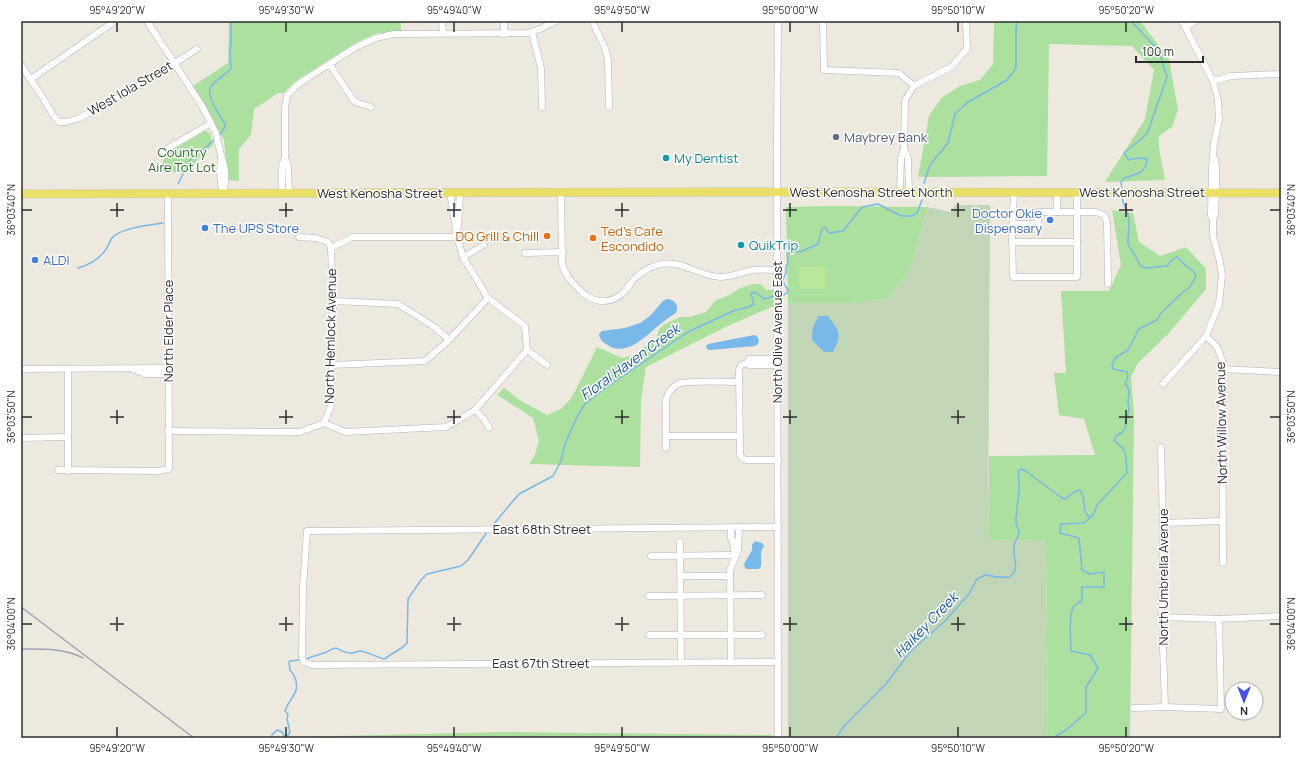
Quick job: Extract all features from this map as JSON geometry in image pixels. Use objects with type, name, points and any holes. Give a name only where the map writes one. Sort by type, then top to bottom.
[{"type":"main road","name":"West Kenosha Street North","points":[[739,192],[1003,192]]},
{"type":"main road","name":"West Kenosha Street","points":[[21,194],[739,192]]},
{"type":"main road","name":"West Kenosha Street","points":[[1003,192],[1281,193]]},
{"type":"street","points":[[21,65],[31,79],[115,21]]},
{"type":"street","points":[[147,21],[202,106],[216,134],[226,169],[226,183],[223,193]]},
{"type":"street","points":[[442,21],[443,34]]},
{"type":"street","points":[[504,21],[504,34]]},
{"type":"street","points":[[285,193],[282,166],[285,157],[284,112],[287,96],[300,83],[356,47],[376,38],[394,34],[523,33],[532,32],[556,21]]},
{"type":"street","points":[[592,21],[608,60],[609,107]]},
{"type":"street","name":"North Olive Avenue East","points":[[778,21],[778,738]]},
{"type":"street","points":[[823,21],[824,70],[899,73],[914,86]]},
{"type":"street","points":[[904,192],[901,158],[904,149],[905,100],[914,86],[951,67],[967,49],[966,21]]},
{"type":"street","points":[[1163,384],[1206,336],[1219,304],[1222,275],[1213,236],[1213,220],[1210,216],[1213,192],[1214,143],[1219,120],[1218,100],[1213,81],[1182,21]]},
{"type":"street","points":[[1186,28],[1195,21]]},
{"type":"street","points":[[532,32],[541,68],[542,107]]},
{"type":"street","name":"West Iola Street","points":[[31,79],[57,120],[62,122],[70,122],[121,96],[197,49]]},
{"type":"street","points":[[330,65],[354,101],[371,107]]},
{"type":"street","points":[[1213,81],[1231,76],[1281,74]]},
{"type":"street","points":[[160,153],[211,123]]},
{"type":"street","points":[[168,431],[300,432],[324,423],[345,432],[446,427],[475,410],[527,350],[525,326],[488,298],[463,257],[457,237],[450,192]]},
{"type":"street","points":[[457,237],[460,192]]},
{"type":"street","points":[[563,192],[562,264],[565,273],[574,285],[588,297],[596,301],[616,294],[642,268],[659,260],[681,261],[704,270],[720,274],[736,272],[751,267],[777,268]]},
{"type":"street","points":[[1014,192],[1012,224],[1013,277],[1078,277],[1077,192]]},
{"type":"street","points":[[1057,192],[1057,212]]},
{"type":"street","name":"North Elder Place","points":[[68,471],[158,471],[168,469],[168,193]]},
{"type":"street","points":[[1012,224],[1038,224],[1038,212],[1077,211],[1096,212],[1104,215],[1107,222],[1108,284]]},
{"type":"street","points":[[300,237],[316,238],[328,242],[331,248],[352,237],[457,237]]},
{"type":"street","points":[[1012,242],[1077,242]]},
{"type":"street","points":[[463,257],[484,245]]},
{"type":"street","name":"North Hemlock Avenue","points":[[324,423],[331,406],[333,301],[331,248]]},
{"type":"street","points":[[525,253],[563,252]]},
{"type":"street","points":[[332,365],[425,361],[449,340],[488,298]]},
{"type":"street","points":[[333,301],[398,304],[436,328],[449,340]]},
{"type":"street","name":"North Willow Avenue","points":[[1206,336],[1218,347],[1222,360],[1223,563]]},
{"type":"street","points":[[527,350],[547,365]]},
{"type":"street","points":[[778,362],[758,362],[749,359],[747,363],[740,367],[739,382],[740,453],[742,458],[746,460],[778,460]]},
{"type":"street","points":[[21,369],[133,369],[168,371]]},
{"type":"street","points":[[58,470],[68,471],[68,369]]},
{"type":"street","points":[[1221,369],[1281,372]]},
{"type":"street","points":[[666,448],[666,399],[676,385],[688,382],[739,382]]},
{"type":"street","points":[[475,410],[484,419],[489,428]]},
{"type":"street","points":[[666,436],[740,436]]},
{"type":"street","points":[[21,438],[68,437]]},
{"type":"street","name":"North Umbrella Avenue","points":[[1161,447],[1164,523],[1162,618],[1165,707]]},
{"type":"street","points":[[1164,523],[1222,521]]},
{"type":"street","points":[[731,527],[731,538],[735,557]]},
{"type":"street","points":[[730,659],[730,576],[732,563],[738,551],[739,527]]},
{"type":"street","name":"East 68th Street","points":[[304,662],[302,658],[303,612],[307,531],[778,527]]},
{"type":"street","points":[[680,542],[681,662]]},
{"type":"street","points":[[651,556],[730,555],[735,557]]},
{"type":"street","points":[[681,576],[730,576]]},
{"type":"street","points":[[649,596],[762,595]]},
{"type":"street","points":[[1162,618],[1219,619],[1281,616]]},
{"type":"street","points":[[1132,708],[1165,707],[1221,709],[1219,619]]},
{"type":"street","points":[[649,635],[762,635]]},
{"type":"street","name":"East 67th Street","points":[[304,662],[312,665],[681,662],[730,659],[778,662]]},
{"type":"green space","points":[[229,21],[401,21],[401,31],[377,33],[357,42],[303,76],[293,83],[284,93],[278,93],[254,109],[251,135],[239,149],[239,181],[228,180],[224,140],[193,86],[228,63]]},
{"type":"green space","points":[[994,21],[1140,21],[1169,59],[1178,110],[1172,127],[1159,136],[1159,148],[1165,180],[1105,182],[1145,119],[1154,70],[1132,46],[1049,44],[1047,176],[918,177],[929,116],[941,98],[960,86],[980,80],[993,64]]},
{"type":"green space","name":"Country Aire Tot Lot","points":[[205,131],[210,133],[213,145],[197,160],[187,173],[166,172],[161,168],[163,160],[169,156],[171,151]]},
{"type":"green space","points":[[955,205],[990,205],[988,540],[1046,541],[1048,738],[788,738],[788,303],[852,303],[887,299],[902,281],[912,264],[927,207],[951,212]]},
{"type":"green space","points":[[786,207],[927,207],[912,264],[902,281],[887,299],[852,303],[788,303]]},
{"type":"green space","points":[[1112,210],[1133,213],[1139,242],[1160,256],[1186,247],[1206,269],[1206,289],[1168,334],[1138,363],[1131,377],[1134,414],[1130,738],[1048,738],[1046,541],[988,540],[989,456],[1095,455],[1084,419],[1059,415],[1054,373],[1066,373],[1061,291],[1109,291],[1121,265]]},
{"type":"green space","points":[[825,266],[825,289],[800,289],[798,267]]},
{"type":"green space","points":[[753,284],[761,284],[766,290],[773,290],[774,306],[732,324],[646,367],[641,400],[640,467],[529,464],[535,455],[539,441],[533,418],[497,395],[504,388],[521,401],[547,415],[561,409],[572,397],[597,347],[622,358],[634,355],[657,337],[659,329],[665,324],[680,317],[690,317],[706,312],[715,301],[740,288]]},
{"type":"green space","points":[[501,732],[772,735],[772,738],[294,738]]},
{"type":"water","points":[[670,299],[676,303],[676,313],[638,342],[631,346],[616,349],[607,345],[600,338],[599,334],[602,331],[625,328],[640,323],[650,316],[663,301]]},
{"type":"water","points":[[819,316],[828,316],[837,330],[839,337],[833,352],[824,352],[812,340],[813,327]]},
{"type":"water","points":[[754,335],[757,336],[759,341],[755,346],[710,350],[707,349],[706,346],[708,344]]},
{"type":"water","points":[[755,541],[762,543],[764,546],[761,553],[761,566],[759,569],[747,569],[745,568],[744,564]]},
{"type":"waterway","points":[[218,137],[225,127],[225,124],[213,104],[210,89],[214,83],[231,69],[231,21]]},
{"type":"waterway","name":"Floral Haven Creek","points":[[924,183],[930,165],[948,143],[955,114],[968,102],[1007,80],[1016,68],[1016,27],[1018,21]]},
{"type":"waterway","name":"Haikey Creek","points":[[1122,190],[1121,182],[1124,178],[1140,173],[1145,168],[1147,159],[1137,158],[1129,160],[1124,153],[1147,134],[1167,77],[1159,51],[1131,21]]},
{"type":"waterway","points":[[178,184],[190,160],[215,139]]},
{"type":"waterway","name":"Haikey Creek","points":[[836,738],[845,725],[886,684],[910,652],[945,621],[970,593],[976,580],[985,575],[1006,577],[1014,573],[1016,565],[1014,545],[1019,533],[1016,524],[1019,470],[1021,469],[1027,472],[1065,499],[1076,491],[1080,490],[1083,497],[1085,512],[1089,517],[1091,517],[1094,513],[1097,505],[1127,473],[1125,452],[1114,440],[1116,436],[1125,429],[1126,425],[1125,422],[1129,411],[1129,393],[1128,387],[1125,384],[1128,376],[1127,372],[1113,369],[1112,365],[1115,358],[1128,350],[1139,329],[1157,320],[1161,313],[1190,287],[1196,276],[1193,270],[1186,266],[1177,257],[1167,266],[1146,268],[1141,266],[1128,244],[1129,217],[1122,196]]},
{"type":"waterway","name":"Floral Haven Creek","points":[[781,296],[787,293],[788,290],[783,280],[788,262],[787,254],[795,251],[800,252],[818,244],[822,229],[825,227],[829,233],[843,231],[862,207],[878,204],[901,216],[912,216],[917,213],[922,200]]},
{"type":"waterway","points":[[78,268],[89,264],[98,258],[112,238],[116,235],[128,229],[163,223]]},
{"type":"waterway","name":"Floral Haven Creek","points":[[492,526],[519,494],[553,476],[561,461],[565,444],[578,415],[585,404],[605,388],[688,332],[733,311],[749,307],[754,304],[751,294],[755,292],[764,299],[774,296]]},
{"type":"waterway","points":[[1053,738],[1066,730],[1086,713],[1086,687],[1098,668],[1090,655],[1071,651],[1070,622],[1073,608],[1082,600],[1082,587],[1104,587],[1104,572],[1090,574],[1082,570],[1079,538],[1060,533],[1061,524],[1084,523],[1091,517]]},
{"type":"waterway","name":"Floral Haven Creek","points":[[306,659],[336,648],[348,653],[360,651],[384,659],[403,647],[407,643],[408,599],[421,580],[427,574],[461,566],[468,560],[487,532]]},
{"type":"waterway","name":"Haikey Creek","points":[[271,738],[277,730],[282,732],[284,736],[288,735],[290,732],[287,719],[288,714],[285,711],[297,688],[294,675],[290,670],[289,662],[300,660]]},
{"type":"railway","points":[[21,607],[194,738]]},
{"type":"railway","points":[[21,649],[45,649],[68,652],[83,658]]},
{"type":"place","name":"Maybrey Bank","points":[[836,137]]},
{"type":"place","name":"My Dentist","points":[[666,158]]},
{"type":"place","name":"Doctor Okie Dispensary","points":[[1050,220]]},
{"type":"place","name":"The UPS Store","points":[[205,228]]},
{"type":"place","name":"DQ Grill & Chill","points":[[547,236]]},
{"type":"place","name":"Ted's Cafe Escondido","points":[[593,238]]},
{"type":"place","name":"QuikTrip","points":[[741,245]]},
{"type":"place","name":"ALDI","points":[[35,260]]}]
